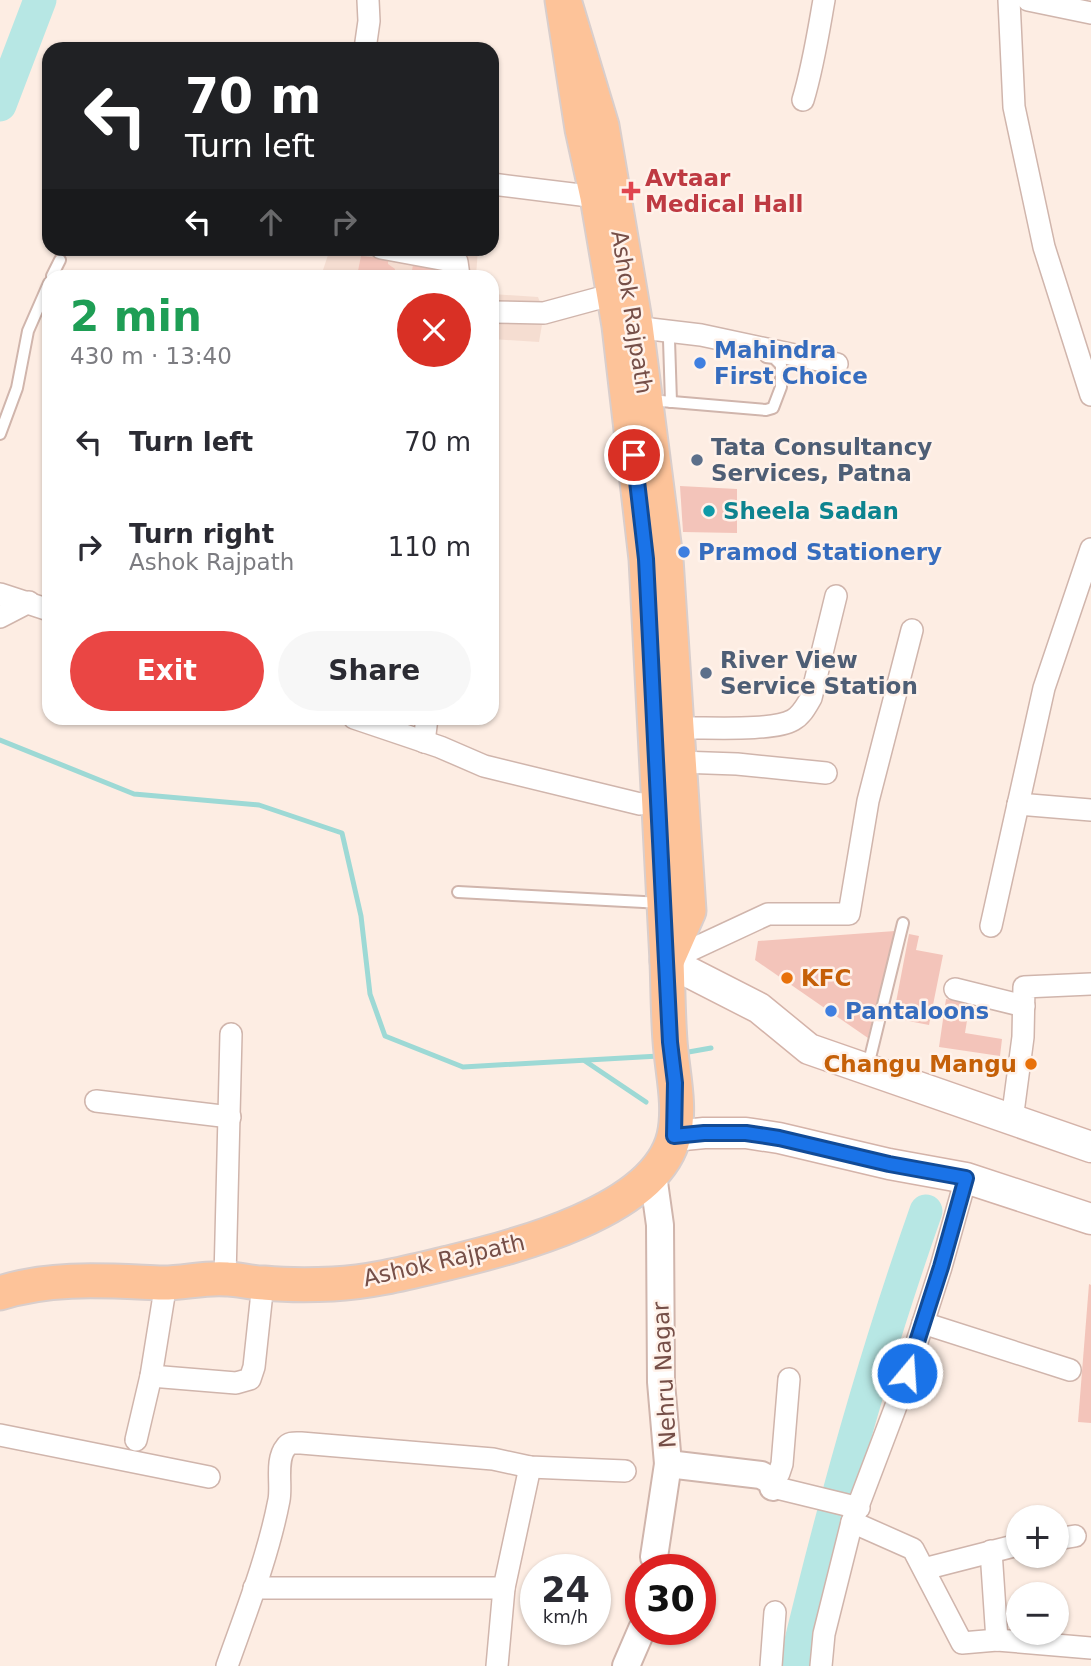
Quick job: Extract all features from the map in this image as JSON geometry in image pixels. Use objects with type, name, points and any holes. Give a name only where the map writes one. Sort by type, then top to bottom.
[{"type":"main road","name":"Ashok Rajpath","points":[[563,0],[602,126],[605,197],[635,324],[658,401],[689,911],[667,961]]},
{"type":"main road","name":"Ashok Rajpath","points":[[4,1288],[106,1279],[166,1283],[225,1278],[263,1283],[334,1284],[393,1276],[498,1251],[590,1218],[623,1198],[653,1175],[661,1165],[674,1136],[675,1083],[670,1042],[635,324]]},
{"type":"main road","points":[[667,961],[759,1008],[809,1049],[1091,1147]]},
{"type":"main road","points":[[674,1136],[704,1133],[757,1135],[966,1178],[1091,1219]]},
{"type":"street","points":[[366,42],[368,0]]},
{"type":"street","points":[[803,100],[814,65],[824,0]]},
{"type":"street","points":[[1009,0],[1014,107],[1044,247],[1091,395]]},
{"type":"street","points":[[1028,0],[1091,13]]},
{"type":"street","points":[[499,185],[605,197]]},
{"type":"street","points":[[424,256],[457,262],[458,270]]},
{"type":"street","points":[[499,312],[544,313],[635,324],[837,363]]},
{"type":"street","points":[[991,926],[1044,688],[1091,549]]},
{"type":"street","points":[[0,594],[39,606]]},
{"type":"street","points":[[677,728],[768,726],[794,719],[811,698],[836,596]]},
{"type":"street","points":[[0,617],[39,606]]},
{"type":"street","points":[[667,961],[768,914],[849,914],[868,801],[912,630]]},
{"type":"street","points":[[375,725],[484,766],[640,804],[659,801]]},
{"type":"street","points":[[424,742],[427,725]]},
{"type":"street","points":[[679,762],[737,764],[826,773]]},
{"type":"street","points":[[1018,804],[1091,810]]},
{"type":"street","points":[[1012,1120],[1023,1037],[1024,987],[1091,984]]},
{"type":"street","points":[[956,989],[1024,1006]]},
{"type":"street","points":[[225,1278],[231,1034]]},
{"type":"street","points":[[96,1101],[230,1117]]},
{"type":"street","name":"Nehru Nagar","points":[[653,1175],[660,1225],[661,1382],[668,1464],[761,1475],[773,1484]]},
{"type":"street","points":[[821,1666],[824,1634],[851,1511],[923,1323],[966,1178]]},
{"type":"street","points":[[136,1440],[151,1376],[166,1283]]},
{"type":"street","points":[[151,1376],[236,1383],[247,1381],[254,1367],[263,1283]]},
{"type":"street","points":[[923,1323],[1070,1370]]},
{"type":"street","points":[[789,1379],[782,1464],[773,1484],[851,1511],[913,1549],[962,1643],[997,1640],[1091,1648]]},
{"type":"street","points":[[0,1435],[209,1477]]},
{"type":"street","points":[[227,1666],[254,1588],[279,1499],[281,1458],[285,1447],[290,1444],[493,1459],[530,1467],[625,1471]]},
{"type":"street","points":[[654,1554],[668,1464]]},
{"type":"street","points":[[497,1666],[504,1588],[530,1467]]},
{"type":"street","points":[[924,1569],[1006,1548]]},
{"type":"street","points":[[991,1552],[997,1640]]},
{"type":"street","points":[[254,1588],[504,1588]]},
{"type":"street","points":[[771,1666],[775,1612]]},
{"type":"street","points":[[626,1666],[635,1645]]},
{"type":"lane","points":[[55,270],[60,260]]},
{"type":"lane","points":[[0,434],[17,388],[28,331],[42,300]]},
{"type":"lane","points":[[635,324],[774,358],[781,365],[777,400],[773,408],[766,410],[658,401]]},
{"type":"lane","points":[[458,892],[664,903]]},
{"type":"lane","points":[[867,1069],[902,923]]},
{"type":"shaded area","points":[[328,256],[477,256],[476,270],[323,270]]},
{"type":"shaded area","points":[[499,294],[538,297],[544,313],[539,342],[499,339]]},
{"type":"building","points":[[361,256],[388,259],[388,264],[395,269],[395,270],[358,270]]},
{"type":"building","points":[[414,259],[455,269],[455,270],[412,270]]},
{"type":"building","name":"Sheela Sadan","points":[[680,486],[737,489],[737,533],[683,532]]},
{"type":"building","points":[[895,931],[868,1038],[755,960],[758,941]]},
{"type":"building","points":[[909,934],[919,936],[916,950],[943,955],[929,1025],[893,1018]]},
{"type":"building","points":[[953,993],[971,996],[965,1033],[1002,1039],[1000,1056],[939,1047],[946,999],[952,1000]]},
{"type":"building","points":[[1089,1284],[1091,1285],[1091,1423],[1078,1422]]},
{"type":"waterway","points":[[0,105],[40,0]]},
{"type":"waterway","points":[[0,740],[134,794],[259,805],[342,833],[361,916],[370,994],[385,1036],[463,1067],[659,1056]]},
{"type":"waterway","points":[[683,1053],[711,1048]]},
{"type":"waterway","points":[[585,1061],[646,1102]]},
{"type":"waterway","points":[[795,1666],[854,1437],[926,1211]]},
{"type":"place","name":"Avtaar Medical Hall","points":[[631,191]]},
{"type":"place","name":"Mahindra First Choice","points":[[700,363]]},
{"type":"place","name":"Tata Consultancy Services, Patna","points":[[697,460]]},
{"type":"place","name":"Sheela Sadan","points":[[709,511]]},
{"type":"place","name":"Pramod Stationery","points":[[684,552]]},
{"type":"place","name":"River View Service Station","points":[[706,673]]},
{"type":"place","name":"KFC","points":[[787,978]]},
{"type":"place","name":"Pantaloons","points":[[831,1011]]},
{"type":"place","name":"Changu Mangu","points":[[1031,1064]]},
{"type":"route","points":[[634,455],[646,559],[670,1042],[675,1083],[674,1136],[746,1133],[966,1178],[907,1373]]}]
